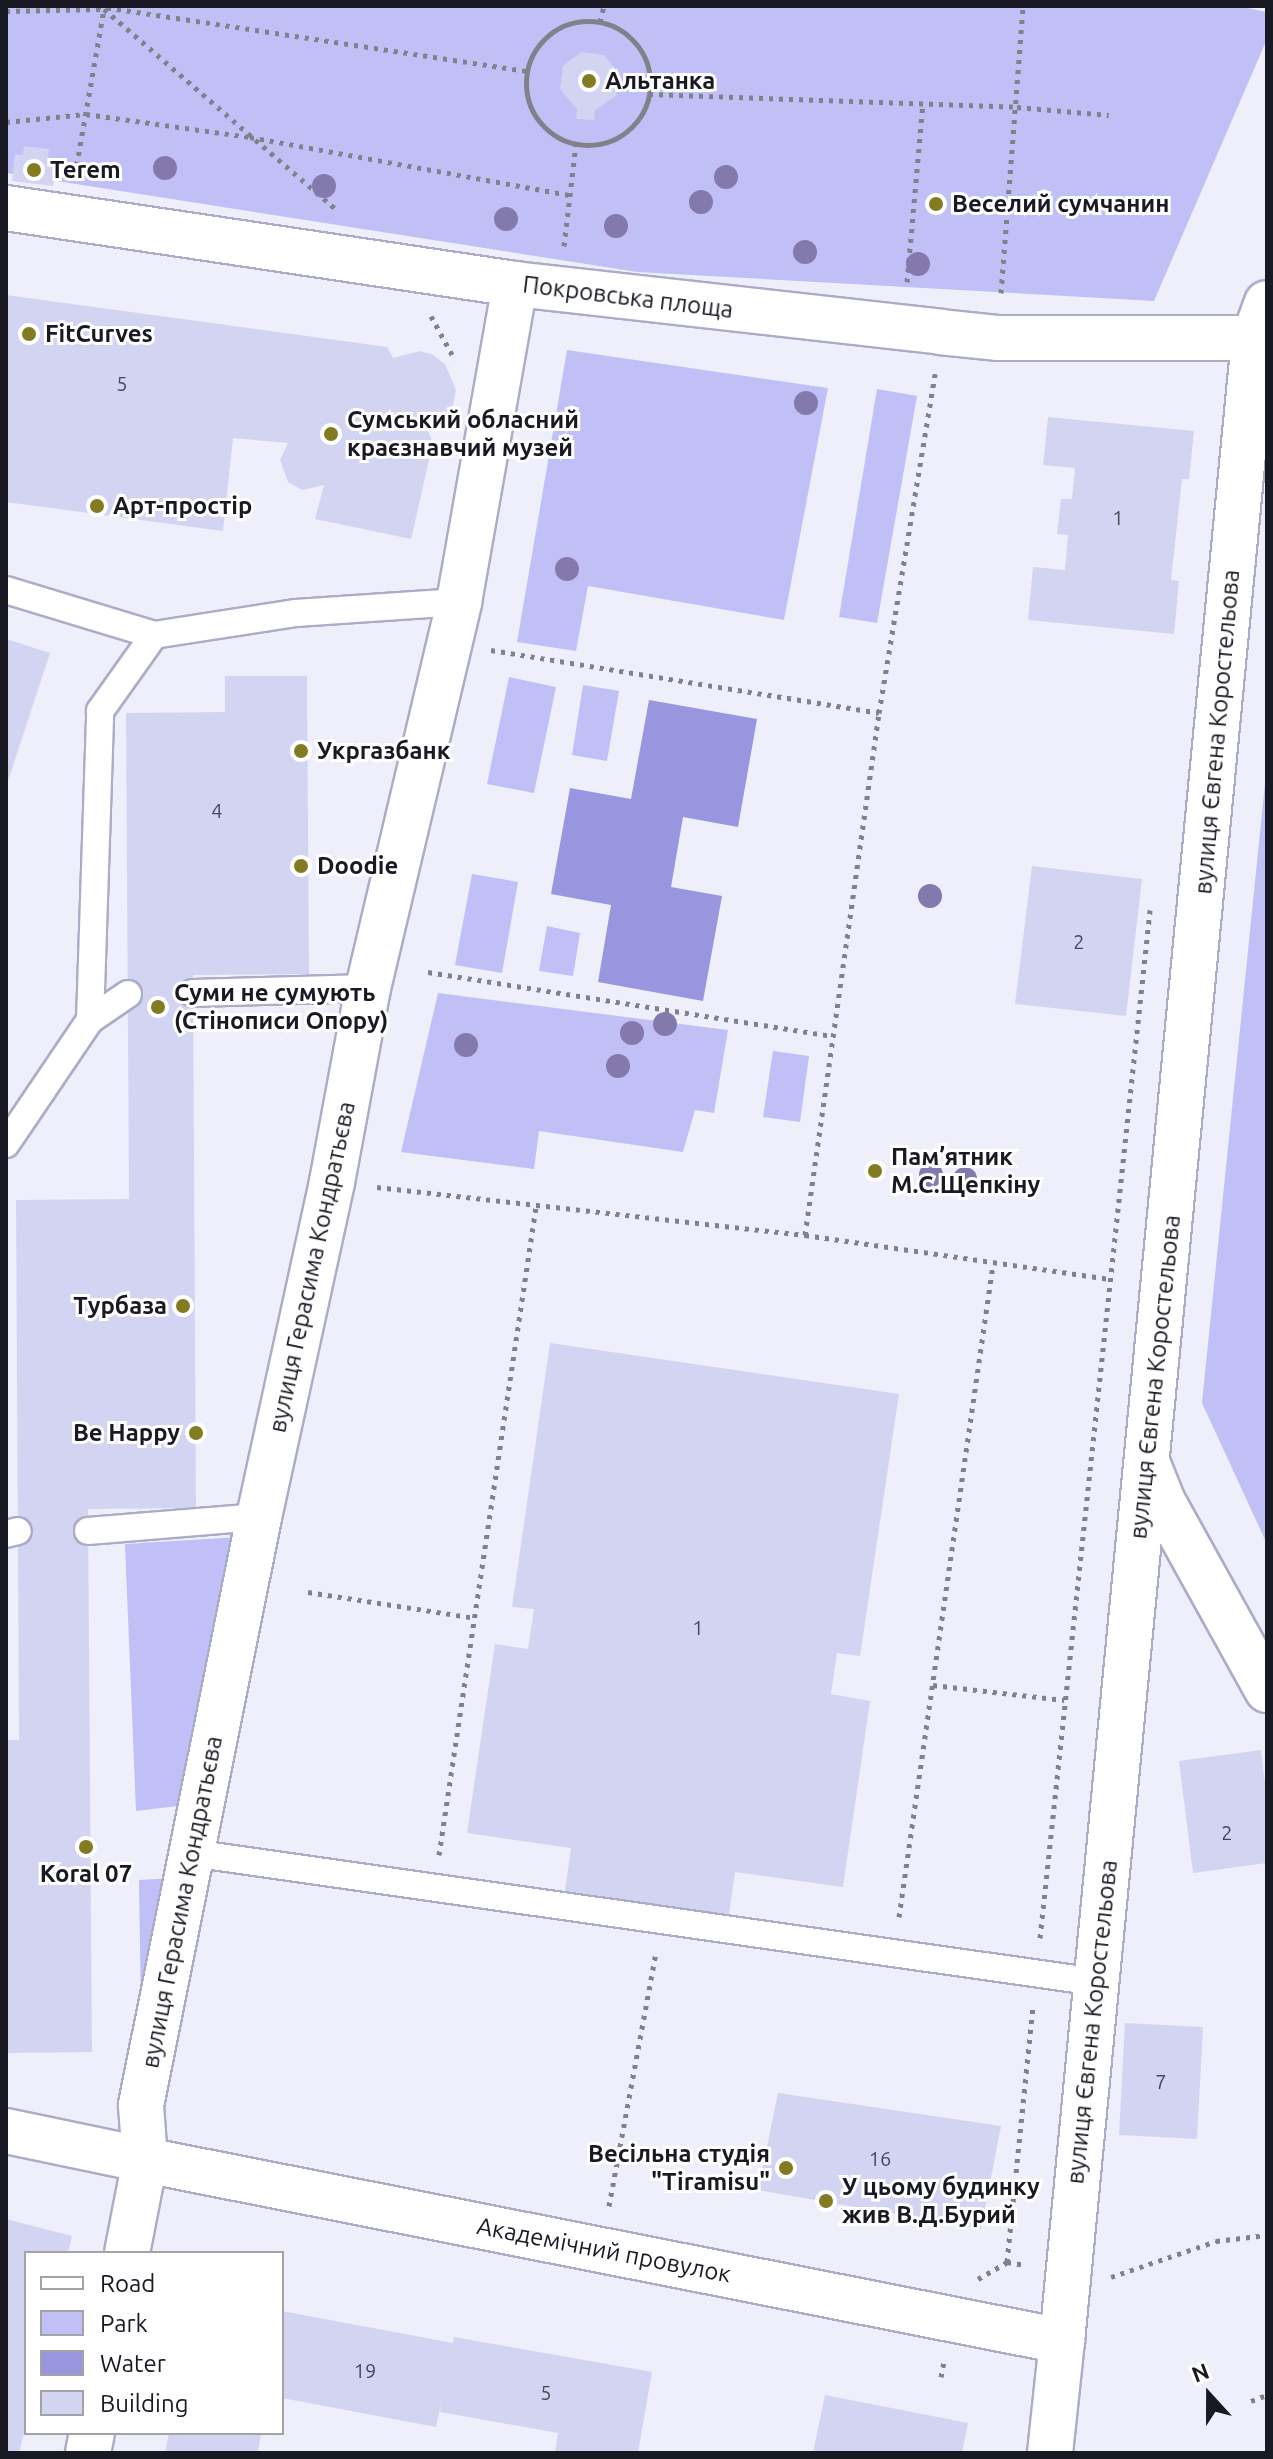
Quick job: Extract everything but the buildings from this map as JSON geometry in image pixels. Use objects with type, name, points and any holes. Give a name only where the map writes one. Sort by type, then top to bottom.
[{"type":"street","name":"Покровська площа","points":[[6,208],[515,284],[997,338],[1261,320]]},
{"type":"street","name":"вулиця Герасима Кондратьєва","points":[[127,2251],[145,2160],[141,2105],[259,1517],[332,1182],[368,988],[459,602],[515,284]]},
{"type":"street","name":"вулиця Євгена Коростельова","points":[[1050,2453],[1261,320]]},
{"type":"street","points":[[1147,1462],[1163,1502],[1267,1690]]},
{"type":"street","name":"Академічний провулок","points":[[6,2131],[1062,2341]]},
{"type":"lane","points":[[6,590],[154,635],[296,613],[459,602]]},
{"type":"lane","points":[[90,1020],[100,711],[154,635]]},
{"type":"lane","points":[[193,993],[368,988]]},
{"type":"lane","points":[[6,1144],[90,1020],[128,994]]},
{"type":"lane","points":[[88,1531],[259,1517]]},
{"type":"lane","points":[[191,1853],[1096,1982]]},
{"type":"path","points":[[600,22],[604,6]]},
{"type":"path","points":[[997,338],[1023,6]]},
{"type":"path","points":[[6,11],[101,7],[526,71]]},
{"type":"path","points":[[66,219],[86,114],[101,7]]},
{"type":"path","points":[[101,7],[344,216]]},
{"type":"path","points":[[575,22],[600,22],[623,30],[640,48],[650,70],[649,94],[640,117],[623,135],[600,144],[576,144],[554,135],[536,118],[527,95],[526,71],[536,48],[553,31],[575,22]]},
{"type":"path","points":[[649,94],[1017,107],[1109,115]]},
{"type":"path","points":[[903,328],[923,104]]},
{"type":"path","points":[[6,122],[86,114],[250,137],[570,195]]},
{"type":"path","points":[[560,289],[576,144]]},
{"type":"path","points":[[402,265],[490,424]]},
{"type":"path","points":[[805,1235],[879,713],[935,371]]},
{"type":"path","points":[[490,649],[879,713]]},
{"type":"path","points":[[941,2377],[962,2289],[1007,2262],[1064,1700],[1151,901]]},
{"type":"path","points":[[428,972],[833,1036]]},
{"type":"path","points":[[332,1182],[805,1235],[993,1265],[1110,1279]]},
{"type":"path","points":[[435,1888],[536,1207]]},
{"type":"path","points":[[894,1953],[993,1265]]},
{"type":"path","points":[[308,1592],[475,1618]]},
{"type":"path","points":[[933,1685],[1064,1700]]},
{"type":"path","points":[[602,2250],[662,1920]]},
{"type":"path","points":[[1216,2241],[1267,2235]]},
{"type":"path","points":[[1251,2401],[1267,2395]]},
{"type":"green space","points":[[6,6],[1238,6],[1267,12],[1267,39],[1154,301],[637,272],[6,173]]},
{"type":"green space","points":[[567,350],[828,388],[784,620],[588,586],[576,651],[517,642]]},
{"type":"green space","points":[[877,389],[917,396],[877,623],[839,617]]},
{"type":"green space","points":[[509,677],[556,687],[534,793],[487,784]]},
{"type":"green space","points":[[583,685],[619,691],[607,761],[572,755]]},
{"type":"green space","points":[[1267,764],[1267,1544],[1202,1403]]},
{"type":"green space","points":[[472,874],[518,882],[502,973],[455,965]]},
{"type":"green space","points":[[547,926],[580,933],[573,976],[539,971]]},
{"type":"green space","points":[[438,993],[728,1030],[714,1113],[695,1110],[683,1152],[539,1131],[534,1169],[401,1152]]},
{"type":"green space","points":[[773,1051],[809,1056],[800,1122],[763,1117]]},
{"type":"green space","points":[[240,1537],[186,1805],[136,1811],[125,1544]]},
{"type":"green space","points":[[173,1878],[141,2012],[139,1880]]},
{"type":"water","points":[[649,700],[757,719],[738,827],[683,817],[671,887],[722,896],[703,1001],[598,982],[611,905],[551,894],[570,788],[631,799]]},
{"type":"place","name":"Альтанка","points":[[589,81]]},
{"type":"place","name":"Terem","points":[[34,170]]},
{"type":"place","name":"Веселий сумчанин","points":[[936,204]]},
{"type":"place","name":"FitCurves","points":[[29,334]]},
{"type":"place","name":"Сумський обласний краєзнавчий музей","points":[[331,434]]},
{"type":"place","name":"Арт-простір","points":[[97,506]]},
{"type":"place","name":"Укргазбанк","points":[[301,751]]},
{"type":"place","name":"Doodie","points":[[301,866]]},
{"type":"place","name":"Суми не сумують (Стінописи Опору)","points":[[158,1007]]},
{"type":"place","name":"Пам’ятник М.С.Щепкіну","points":[[875,1171]]},
{"type":"place","name":"Турбаза","points":[[183,1306]]},
{"type":"place","name":"Be Happy","points":[[196,1433]]},
{"type":"place","name":"Koral 07","points":[[86,1847]]},
{"type":"place","name":"Весільна студія \"Tiramisu\"","points":[[786,2168]]},
{"type":"place","name":"У цьому будинку жив В.Д.Бурий","points":[[826,2201]]}]
